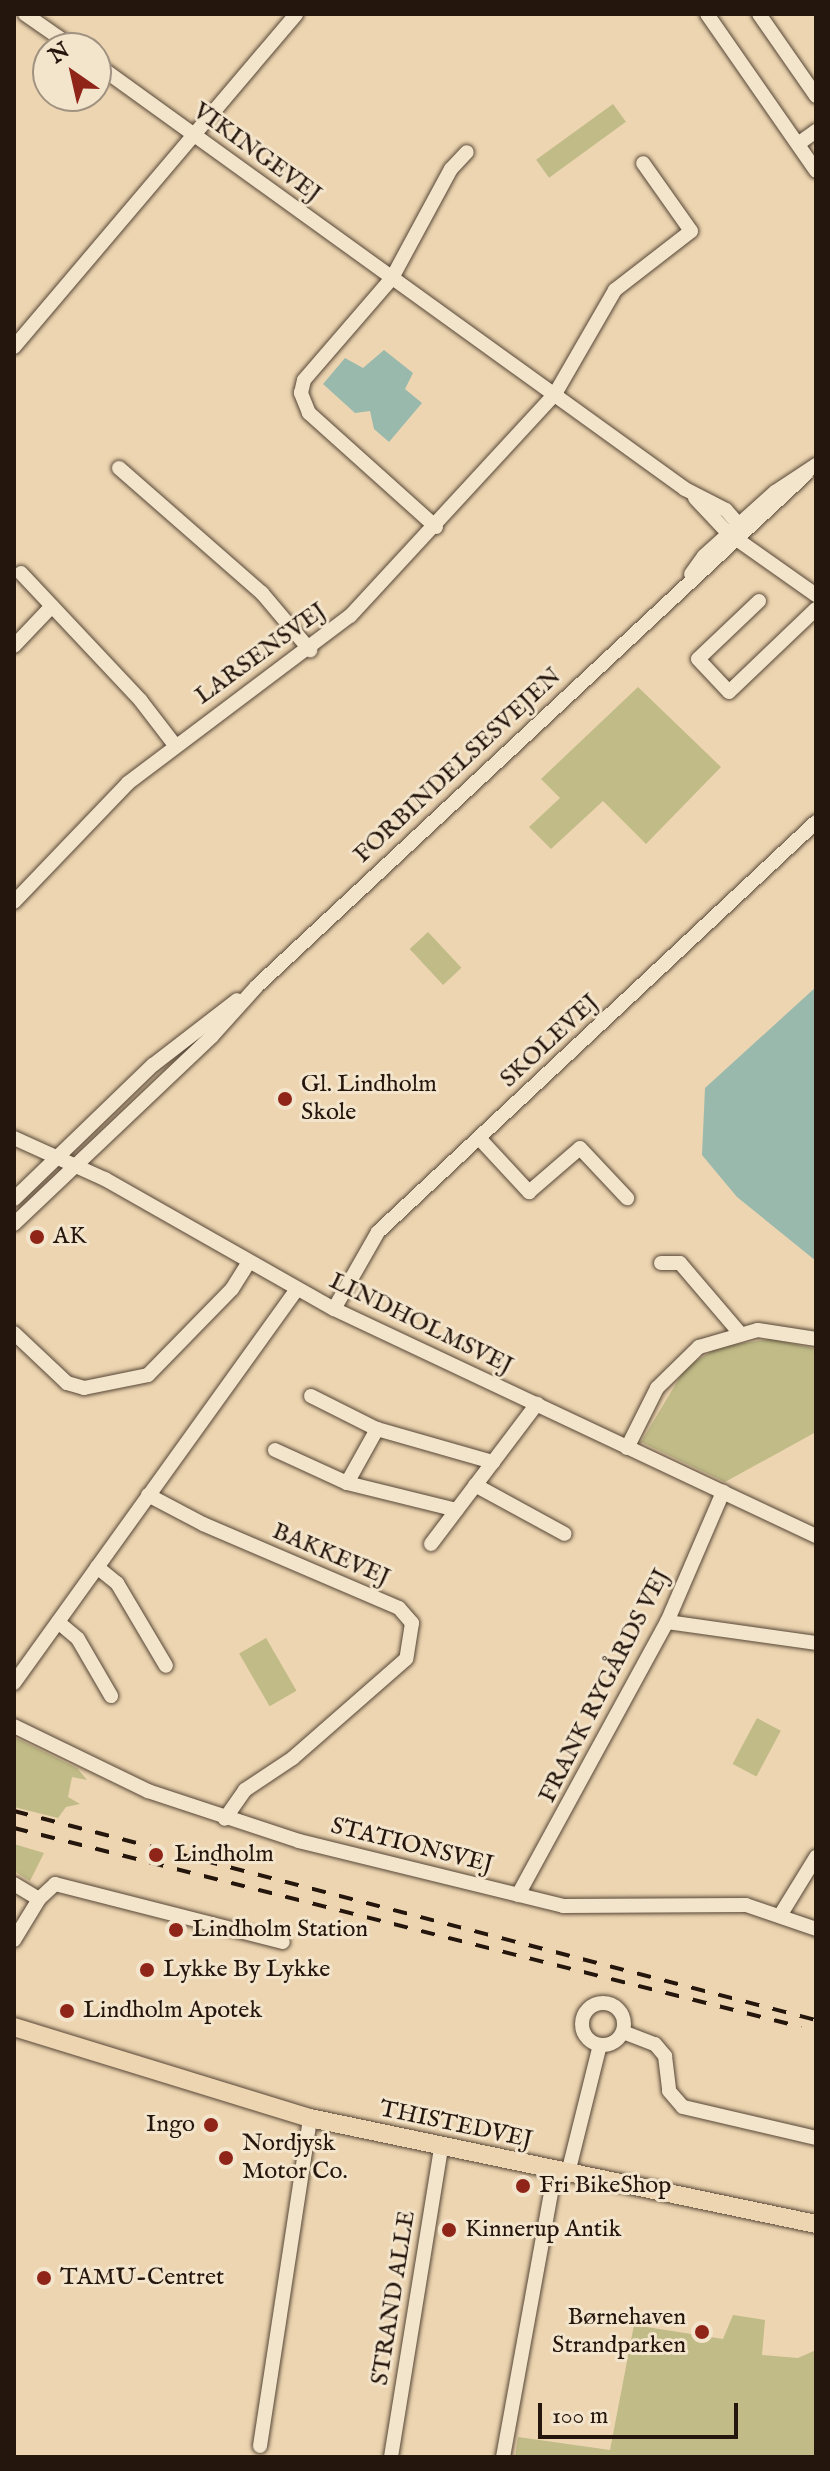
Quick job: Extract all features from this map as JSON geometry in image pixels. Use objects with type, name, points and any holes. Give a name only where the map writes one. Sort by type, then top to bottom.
[{"type":"main road","name":"THISTEDVEJ","points":[[14,2027],[310,2118],[816,2224]]},
{"type":"main road","name":"THISTEDVEJ","points":[[14,2041],[91,2053]]},
{"type":"street","points":[[25,14],[51,32]]},
{"type":"street","points":[[14,347],[296,14]]},
{"type":"street","points":[[707,14],[816,171]]},
{"type":"street","points":[[759,14],[816,96]]},
{"type":"street","name":"VIKINGEVEJ","points":[[112,76],[690,492],[735,532]]},
{"type":"street","points":[[798,144],[816,131]]},
{"type":"street","points":[[436,527],[309,413],[301,393],[304,380],[392,278],[451,169],[467,152]]},
{"type":"street","points":[[555,394],[615,290],[691,231],[643,163]]},
{"type":"street","name":"LARSENSVEJ","points":[[14,902],[128,783],[174,744],[310,650],[436,527],[555,394]]},
{"type":"street","points":[[119,468],[262,593],[310,650]]},
{"type":"street","name":"FORBINDELSESVEJEN","points":[[14,1224],[257,986],[735,532],[811,470]]},
{"type":"street","points":[[735,532],[816,595]]},
{"type":"street","points":[[21,573],[141,701],[174,744]]},
{"type":"street","points":[[759,601],[698,659],[729,692],[816,609]]},
{"type":"street","points":[[14,646],[52,606]]},
{"type":"street","name":"SKOLEVEJ","points":[[334,1309],[378,1232],[816,822]]},
{"type":"street","name":"FORBINDELSESVEJEN","points":[[14,1199],[153,1065],[257,986]]},
{"type":"street","name":"LINDHOLMSVEJ","points":[[14,1138],[76,1166],[334,1309],[816,1536]]},
{"type":"street","points":[[479,1138],[529,1192],[580,1148],[627,1198]]},
{"type":"street","points":[[14,1333],[67,1383],[84,1388],[148,1375],[232,1289],[248,1263]]},
{"type":"street","points":[[661,1263],[680,1263],[739,1332]]},
{"type":"street","points":[[14,1683],[297,1289]]},
{"type":"street","points":[[627,1448],[670,1371],[699,1347],[739,1332],[777,1330],[816,1339]]},
{"type":"street","points":[[311,1396],[377,1429],[493,1462]]},
{"type":"street","points":[[431,1544],[537,1404]]},
{"type":"street","points":[[347,1483],[377,1429]]},
{"type":"street","points":[[275,1450],[347,1483],[457,1510]]},
{"type":"street","points":[[475,1485],[565,1534]]},
{"type":"street","name":"FRANK RYGÅRDS VEJ","points":[[518,1895],[667,1622],[723,1492]]},
{"type":"street","name":"BAKKEVEJ","points":[[148,1495],[203,1524],[399,1608],[412,1623],[406,1659],[293,1758],[245,1790],[225,1819]]},
{"type":"street","points":[[97,1567],[117,1583],[166,1666]]},
{"type":"street","points":[[58,1622],[78,1639],[111,1696]]},
{"type":"street","points":[[667,1622],[816,1643]]},
{"type":"street","name":"STATIONSVEJ","points":[[14,1726],[148,1791],[225,1819],[518,1895],[563,1906],[731,1904],[781,1914],[816,1929]]},
{"type":"street","points":[[781,1914],[816,1857]]},
{"type":"street","points":[[14,1884],[39,1899]]},
{"type":"street","points":[[14,1940],[39,1899],[55,1884],[283,1942]]},
{"type":"street","points":[[600,2045],[583,2028],[585,2015],[595,2005],[609,2004],[620,2012],[623,2032]]},
{"type":"street","points":[[600,2045],[613,2042],[623,2032]]},
{"type":"street","points":[[623,2032],[655,2044],[665,2056],[669,2091],[683,2107],[816,2138]]},
{"type":"street","points":[[503,2457],[562,2171],[600,2045]]},
{"type":"street","points":[[260,2446],[310,2118]]},
{"type":"street","name":"STRAND ALLE","points":[[391,2457],[441,2147]]},
{"type":"shaded area","points":[[613,104],[626,122],[549,178],[536,160]]},
{"type":"shaded area","points":[[384,350],[413,373],[405,389],[422,403],[389,442],[374,429],[370,411],[355,413],[323,384],[345,358],[363,368]]},
{"type":"shaded area","points":[[638,687],[721,767],[646,844],[603,801],[551,849],[529,827],[560,798],[541,779]]},
{"type":"shaded area","points":[[428,932],[461,968],[443,985],[410,949]]},
{"type":"shaded area","points":[[816,987],[816,1261],[737,1197],[702,1155],[705,1088]]},
{"type":"shaded area","points":[[771,1339],[816,1349],[816,1432],[725,1482],[641,1442],[686,1367],[719,1347]]},
{"type":"shaded area","points":[[266,1638],[296,1691],[270,1706],[239,1654]]},
{"type":"shaded area","points":[[757,1718],[781,1731],[756,1777],[733,1764]]},
{"type":"shaded area","points":[[14,1737],[77,1768],[87,1780],[72,1777],[68,1797],[80,1804],[66,1807],[58,1818],[14,1807]]},
{"type":"shaded area","points":[[14,1844],[44,1853],[30,1881],[14,1871]]},
{"type":"shaded area","points":[[733,2315],[765,2320],[762,2355],[798,2358],[816,2350],[816,2457],[515,2457],[518,2437],[610,2450],[634,2325],[723,2339]]},
{"type":"railway","points":[[14,1811],[816,2020]]},
{"type":"railway","points":[[14,1828],[801,2027]]},
{"type":"place","name":"Gl. Lindholm Skole","points":[[285,1099]]},
{"type":"place","name":"AK","points":[[37,1237]]},
{"type":"place","name":"Lindholm","points":[[156,1855]]},
{"type":"place","name":"Lindholm Station","points":[[176,1930]]},
{"type":"place","name":"Lykke By Lykke","points":[[147,1970]]},
{"type":"place","name":"Lindholm Apotek","points":[[67,2011]]},
{"type":"place","name":"Ingo","points":[[211,2125]]},
{"type":"place","name":"Nordjysk Motor Co.","points":[[226,2158]]},
{"type":"place","name":"Fri BikeShop","points":[[523,2186]]},
{"type":"place","name":"Kinnerup Antik","points":[[449,2230]]},
{"type":"place","name":"TAMU-Centret","points":[[44,2278]]},
{"type":"place","name":"Børnehaven Strandparken","points":[[702,2332]]}]
